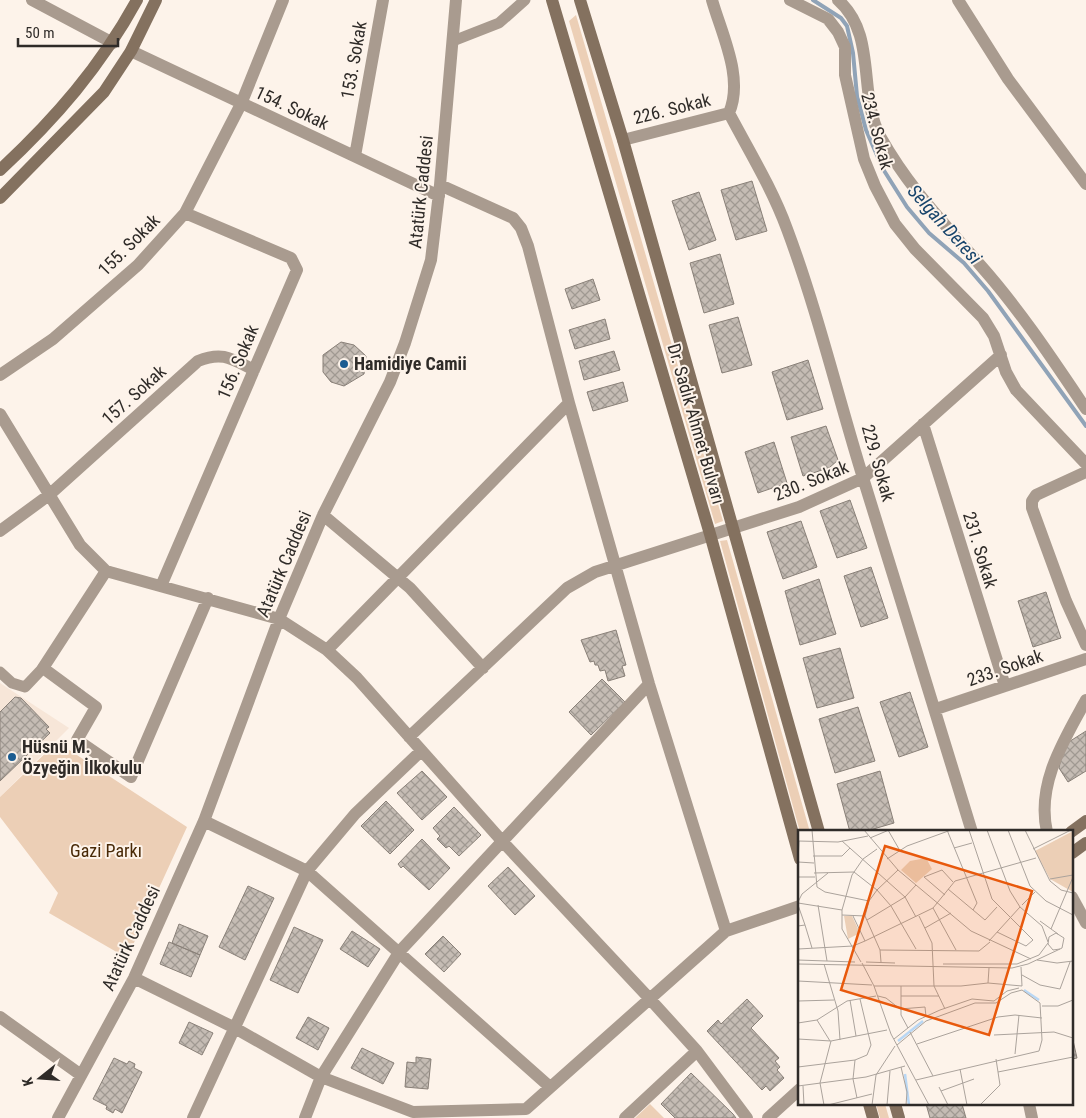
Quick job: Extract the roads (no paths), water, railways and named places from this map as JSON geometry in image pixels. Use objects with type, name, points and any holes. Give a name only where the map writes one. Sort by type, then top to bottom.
[{"type":"main road","points":[[0,170],[69,98],[113,42],[137,0]]},
{"type":"main road","points":[[0,198],[104,92],[131,51],[156,0]]},
{"type":"main road","name":"Dr. Sadık Ahmet Bulvarı","points":[[552,0],[710,534],[798,852]]},
{"type":"main road","name":"Dr. Sadık Ahmet Bulvarı","points":[[580,0],[623,140],[818,830]]},
{"type":"main road","points":[[1074,830],[1086,821]]},
{"type":"main road","points":[[1074,852],[1086,843]]},
{"type":"street","points":[[32,0],[113,42]]},
{"type":"street","points":[[241,104],[283,0]]},
{"type":"street","name":"153. Sokak","points":[[355,156],[383,0]]},
{"type":"street","name":"Atatürk Caddesi","points":[[58,1118],[134,978],[204,821],[279,619],[323,515],[390,382],[405,343],[431,260],[440,191],[456,0]]},
{"type":"street","points":[[453,41],[500,23],[525,0]]},
{"type":"street","points":[[712,0],[732,66],[734,100],[730,113]]},
{"type":"street","name":"234. Sokak","points":[[790,0],[828,20],[838,32],[845,47],[845,75],[864,159],[875,186],[895,224],[910,243],[983,318],[994,336],[1006,372],[1016,390],[1086,464]]},
{"type":"street","points":[[838,0],[851,15],[859,30],[872,114],[880,136],[892,156],[916,192],[987,274],[1047,352],[1086,409]]},
{"type":"street","points":[[958,0],[1008,79],[1086,184]]},
{"type":"street","name":"154. Sokak","points":[[131,51],[355,156],[440,191],[513,218],[521,228],[528,246],[569,403],[617,565],[649,684],[726,931]]},
{"type":"street","name":"155. Sokak","points":[[0,375],[53,339],[131,271],[185,214],[241,104]]},
{"type":"street","name":"226. Sokak","points":[[623,140],[730,113]]},
{"type":"street","name":"229. Sokak","points":[[730,113],[770,188],[787,228],[832,364],[863,478],[936,709],[971,830]]},
{"type":"street","name":"156. Sokak","points":[[161,586],[297,270],[291,258],[185,214]]},
{"type":"street","name":"157. Sokak","points":[[0,531],[49,494],[198,361],[213,355],[225,356],[254,370]]},
{"type":"street","name":"230. Sokak","points":[[410,737],[567,588],[595,572],[800,507],[863,478],[1001,355]]},
{"type":"street","points":[[327,650],[569,403]]},
{"type":"street","points":[[0,414],[80,545],[106,571],[279,619],[327,650],[357,678],[502,841],[697,1052],[746,1118]]},
{"type":"street","name":"231. Sokak","points":[[923,424],[1004,686]]},
{"type":"street","points":[[1086,472],[1036,495],[1032,501],[1032,508],[1066,601],[1086,645]]},
{"type":"street","points":[[323,515],[410,588],[483,668]]},
{"type":"street","points":[[0,672],[12,683],[25,687],[43,668],[106,571]]},
{"type":"street","points":[[43,668],[96,707],[78,740],[130,777],[208,598]]},
{"type":"street","name":"233. Sokak","points":[[936,709],[1086,659]]},
{"type":"street","points":[[305,1118],[321,1077],[400,951],[649,684]]},
{"type":"street","points":[[1047,830],[1044,817],[1048,785],[1057,756],[1086,700]]},
{"type":"street","points":[[193,1118],[233,1027],[307,871],[355,814],[421,751]]},
{"type":"street","points":[[204,821],[307,871],[400,951],[550,1087]]},
{"type":"street","points":[[1074,901],[1086,923]]},
{"type":"street","points":[[134,978],[233,1027],[321,1077],[413,1115],[527,1113],[550,1087],[726,931],[798,907]]},
{"type":"street","points":[[0,1017],[81,1075]]},
{"type":"street","points":[[625,1118],[697,1052]]},
{"type":"street","points":[[768,1118],[798,1091]]},
{"type":"waterway","name":"Selgah Deresi","points":[[813,0],[841,18],[847,26],[853,53],[857,96],[866,130],[883,169],[907,207],[929,233],[964,263],[988,291],[1086,426]]},
{"type":"place","name":"Hamidiye Camii","points":[[344,364]]},
{"type":"place","name":"Hüsnü M. Özyeğin İlkokulu","points":[[12,757]]},
{"type":"park label","name":"Gazi Parkı","points":[[106,851]]}]
